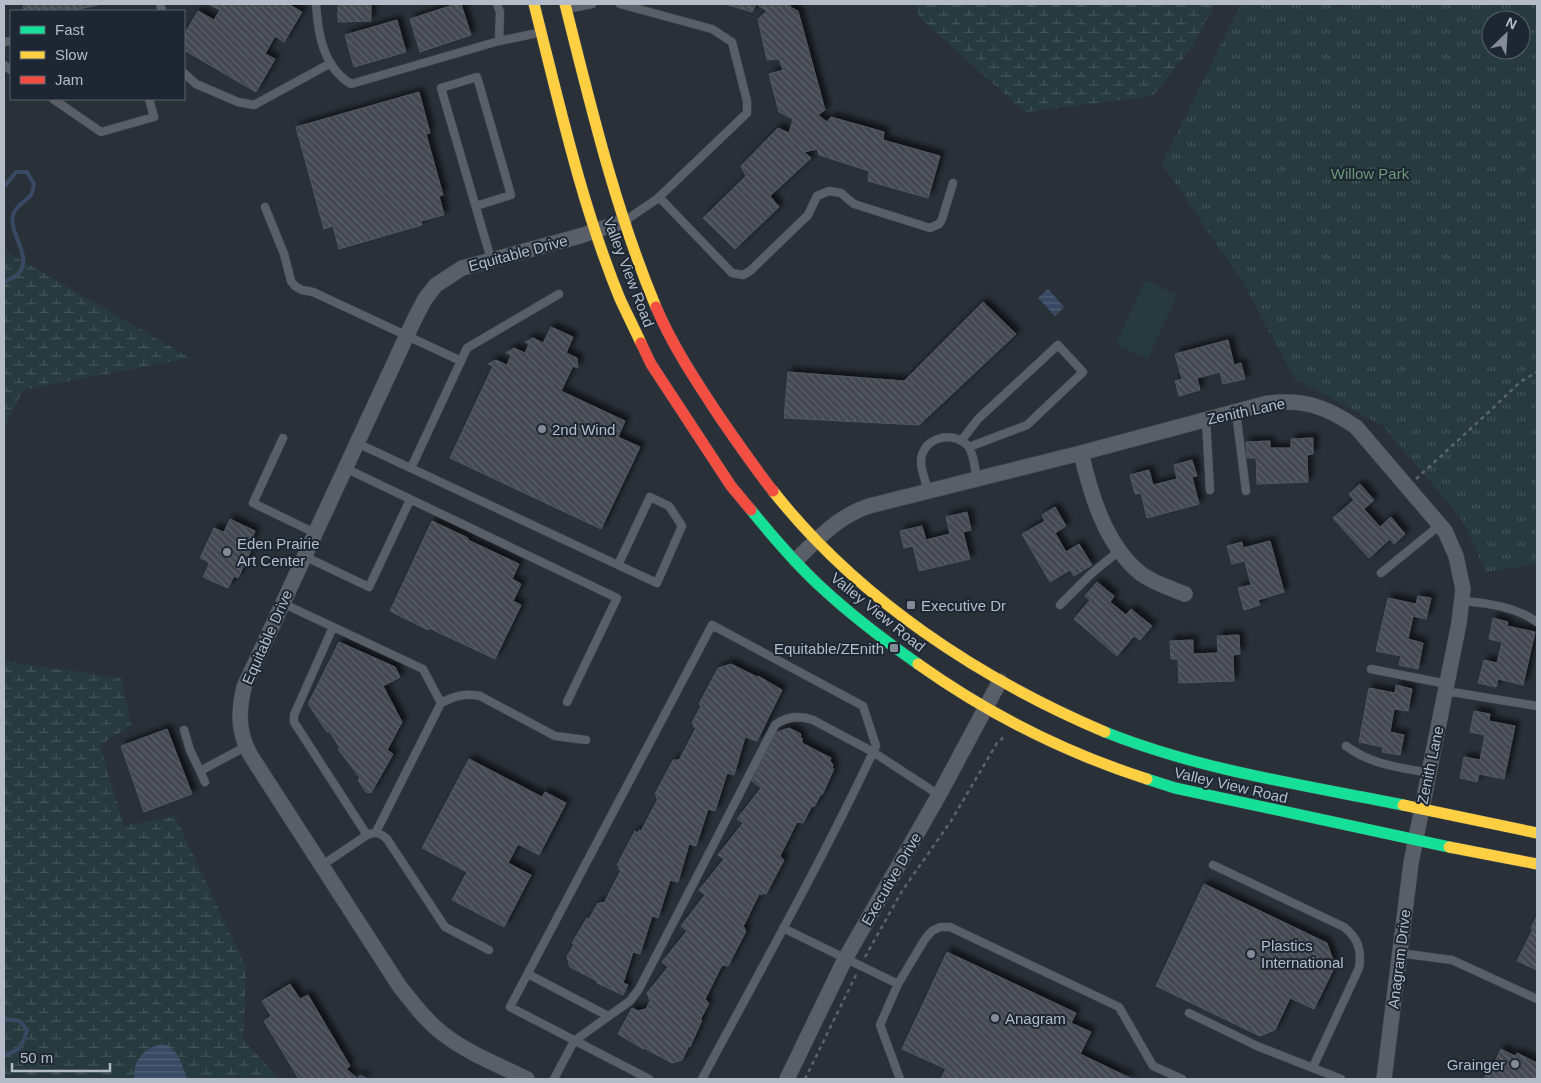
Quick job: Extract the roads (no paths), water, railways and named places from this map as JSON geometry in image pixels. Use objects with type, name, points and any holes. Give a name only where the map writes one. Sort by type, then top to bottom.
[{"type":"main road","name":"Valley View Road","points":[[534,4],[578,174],[596,231],[620,298],[651,364],[689,425],[731,486],[772,535],[821,587],[877,635],[930,673],[985,707],[1048,739],[1110,767],[1175,788],[1415,840],[1537,864]]},
{"type":"main road","name":"Valley View Road","points":[[566,6],[604,153],[624,221],[637,261],[658,312],[691,374],[746,456],[816,540],[878,596],[976,668],[1062,714],[1152,749],[1254,775],[1537,833]]},
{"type":"street","name":"Equitable Drive","points":[[527,1079],[469,1050],[442,1033],[419,1011],[400,987],[245,746],[239,723],[240,705],[244,687],[406,336],[425,299],[436,285],[462,268],[596,231],[624,221]]},
{"type":"street","name":"Zenith Lane","points":[[796,560],[840,519],[853,511],[1283,401],[1302,402],[1339,415],[1356,427],[1445,531],[1456,556],[1463,589],[1459,623],[1415,840]]},
{"type":"street","points":[[1080,453],[1089,489],[1105,525],[1120,550],[1140,572],[1159,584],[1185,594]]},
{"type":"street","name":"Executive Drive","points":[[787,1079],[845,959],[939,795],[1000,681]]},
{"type":"street","name":"Anagram Drive","points":[[1384,1079],[1415,840]]},
{"type":"lane","points":[[316,4],[318,26],[325,55],[342,78],[352,84],[499,41],[541,32]]},
{"type":"lane","points":[[497,4],[500,12],[499,41]]},
{"type":"lane","points":[[566,6],[592,4]]},
{"type":"lane","points":[[620,4],[712,28],[732,42],[748,101],[747,113],[659,198],[624,221]]},
{"type":"lane","points":[[185,74],[196,84],[238,102],[254,105],[331,63]]},
{"type":"lane","points":[[476,206],[511,195],[477,78],[441,88],[491,259]]},
{"type":"lane","points":[[54,100],[101,132],[154,117],[149,100]]},
{"type":"lane","points":[[659,198],[732,273],[742,275],[750,271],[808,215],[817,196],[829,192],[841,193],[854,204],[930,228],[939,224],[942,219],[953,183]]},
{"type":"lane","points":[[265,207],[284,254],[289,276],[295,286],[302,290],[313,292],[461,361]]},
{"type":"lane","points":[[411,468],[467,348],[559,294]]},
{"type":"lane","points":[[961,441],[978,419],[1058,345],[1084,372],[1027,425],[968,447]]},
{"type":"lane","points":[[1236,412],[1246,491]]},
{"type":"lane","points":[[1206,420],[1210,490]]},
{"type":"lane","points":[[283,438],[253,503],[315,533]]},
{"type":"lane","points":[[928,491],[921,461],[926,448],[938,438],[952,438],[961,441],[968,447],[977,479]]},
{"type":"lane","points":[[357,443],[411,468],[618,565],[657,583],[682,526],[669,506],[650,497],[618,565]]},
{"type":"lane","points":[[345,468],[617,598],[568,702]]},
{"type":"lane","points":[[304,556],[369,587],[410,500]]},
{"type":"lane","points":[[1381,573],[1440,525]]},
{"type":"lane","points":[[1060,605],[1091,574],[1120,550]]},
{"type":"lane","points":[[1462,601],[1507,608],[1526,614],[1537,622]]},
{"type":"lane","points":[[282,603],[423,669],[441,703]]},
{"type":"lane","points":[[649,1079],[510,1007],[712,625],[864,706],[876,746],[846,808],[702,1079]]},
{"type":"lane","points":[[333,627],[294,715],[294,722],[367,835]]},
{"type":"lane","points":[[1371,669],[1458,692],[1537,706]]},
{"type":"lane","points":[[322,866],[367,835],[376,832],[441,703],[453,697],[471,694],[480,696],[555,736],[586,740]]},
{"type":"lane","points":[[554,1079],[574,1041],[630,1001],[639,989],[776,725],[781,721],[793,717],[805,717],[873,752],[939,795]]},
{"type":"lane","points":[[184,730],[190,750],[205,782]]},
{"type":"lane","points":[[200,772],[245,746]]},
{"type":"lane","points":[[1346,746],[1361,756],[1376,762],[1429,773]]},
{"type":"lane","points":[[376,832],[387,839],[444,927],[489,950]]},
{"type":"lane","points":[[1213,866],[1344,927],[1358,942],[1361,955],[1359,968],[1314,1067]]},
{"type":"lane","points":[[900,1079],[880,1024],[898,984],[925,939],[932,931],[940,927],[950,926],[1119,1007],[1153,1066],[1182,1079]]},
{"type":"lane","points":[[783,928],[898,984]]},
{"type":"lane","points":[[1400,953],[1452,960],[1537,999]]},
{"type":"lane","points":[[528,974],[608,1016]]},
{"type":"lane","points":[[1189,1013],[1257,1046],[1341,1079]]},
{"type":"water","points":[[1048,289],[1064,307],[1055,316],[1038,298]]},
{"type":"water","points":[[163,1044],[173,1049],[176,1053],[187,1079],[134,1079],[135,1066],[141,1056],[150,1048]]},
{"type":"waterway","points":[[4,187],[16,172],[27,172],[34,184],[31,195],[18,206],[13,215],[12,222],[22,253],[22,268],[17,275],[4,282]]},
{"type":"waterway","points":[[4,1019],[20,1021],[27,1030],[20,1047],[14,1052],[4,1055]]},
{"type":"place","name":"2nd Wind","points":[[542,429]]},
{"type":"place","name":"Eden Prairie Art Center","points":[[227,552]]},
{"type":"place","name":"Executive Dr","points":[[911,605]]},
{"type":"place","name":"Equitable/ZEnith","points":[[894,648]]},
{"type":"place","name":"Plastics International","points":[[1251,954]]},
{"type":"place","name":"Anagram","points":[[995,1018]]},
{"type":"place","name":"Grainger","points":[[1515,1064]]},
{"type":"park label","name":"Willow Park","points":[[1370,173]]}]
